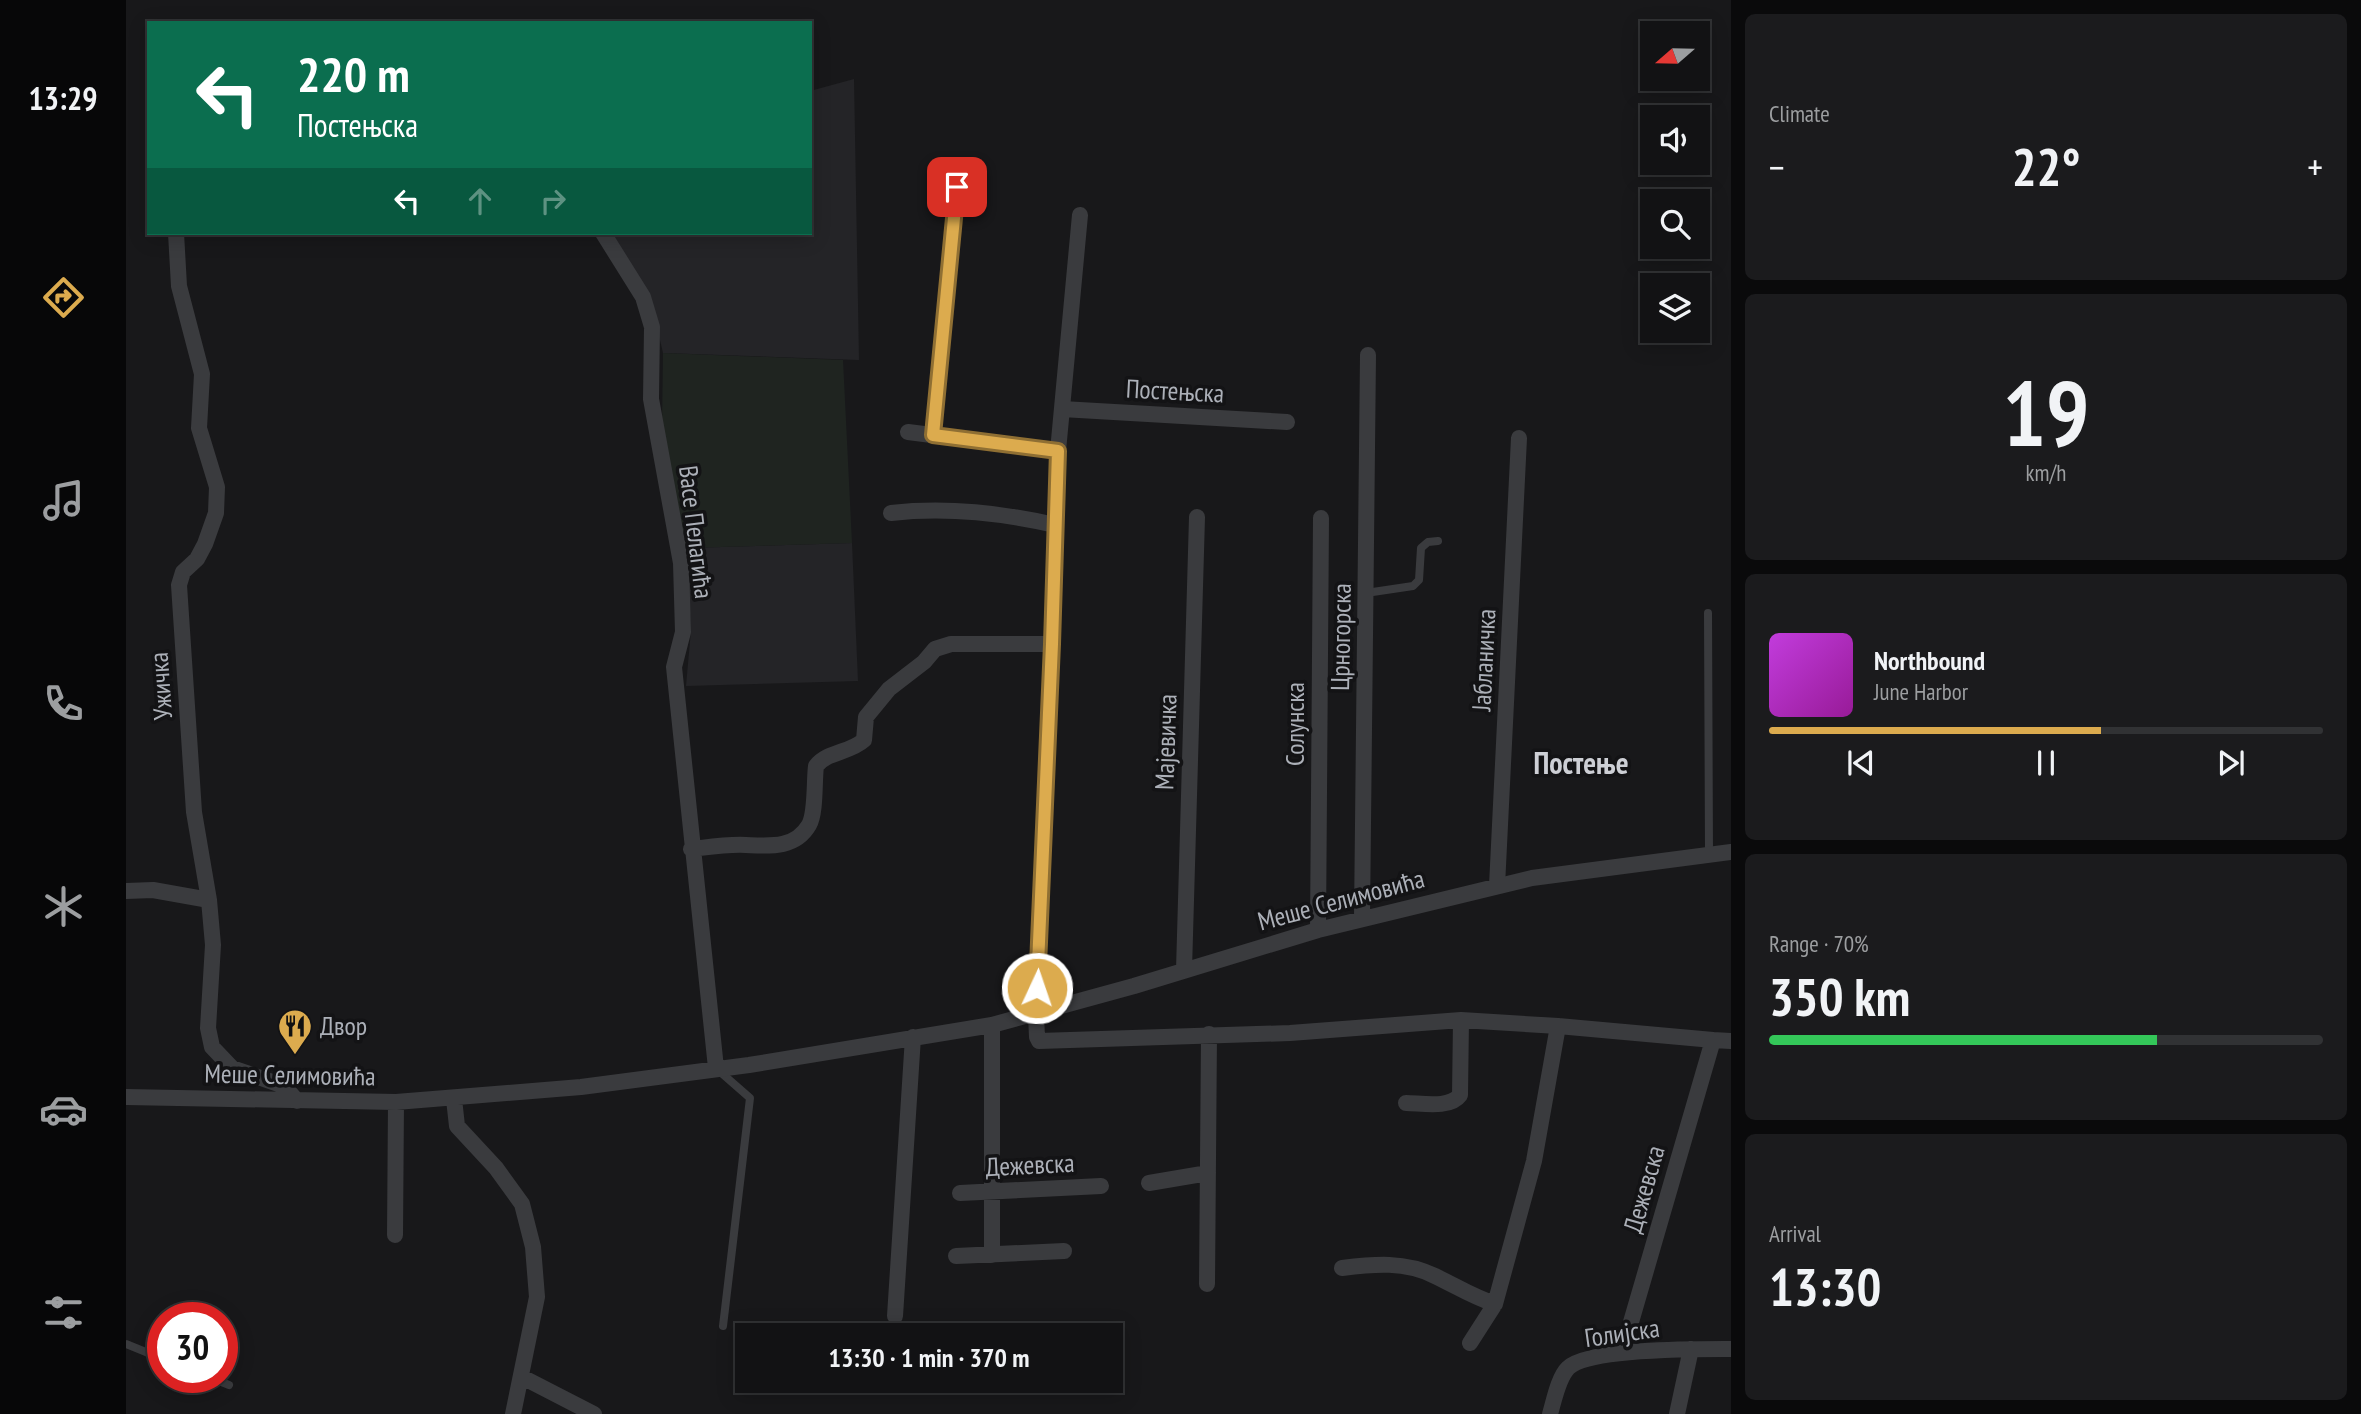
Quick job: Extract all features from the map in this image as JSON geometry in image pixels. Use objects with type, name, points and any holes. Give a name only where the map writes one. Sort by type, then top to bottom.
[{"type":"street","points":[[933,435],[957,187]]},
{"type":"street","points":[[1080,215],[1058,451],[1037,1037],[1043,1043],[1209,1034],[1290,1034],[1461,1020],[1731,1041]]},
{"type":"street","name":"Ужичка","points":[[176,235],[179,286],[202,374],[199,428],[217,488],[216,513],[205,544],[197,559],[183,572],[179,585],[194,812],[209,900],[213,945],[208,1028],[212,1047],[232,1068],[284,1086],[297,1101]]},
{"type":"street","name":"Васе Пелагића","points":[[604,235],[643,297],[652,327],[651,399],[681,563],[683,632],[674,667],[716,1069]]},
{"type":"street","name":"Црногорска","points":[[1362,918],[1368,355]]},
{"type":"street","name":"Постењска","points":[[1062,409],[1287,422]]},
{"type":"street","points":[[908,432],[1058,451]]},
{"type":"street","name":"Јабланичка","points":[[1497,886],[1519,438]]},
{"type":"street","points":[[891,513],[918,509],[990,514],[1055,525]]},
{"type":"street","name":"Мајевичка","points":[[1184,970],[1197,517]]},
{"type":"street","name":"Солунска","points":[[1318,930],[1321,518]]},
{"type":"street","points":[[691,849],[782,845],[798,838],[810,824],[816,766],[822,758],[857,746],[864,740],[866,717],[889,689],[924,662],[935,649],[951,644],[1052,644]]},
{"type":"street","name":"Меше Селимовића","points":[[126,1097],[396,1102],[581,1087],[716,1069],[992,1026],[1318,930],[1532,878],[1731,852]]},
{"type":"street","points":[[126,891],[153,890],[209,900]]},
{"type":"street","points":[[1406,1102],[1449,1103],[1457,1100],[1460,1095],[1461,1020]]},
{"type":"street","points":[[992,1026],[992,1255]]},
{"type":"street","points":[[1470,1343],[1495,1304],[1534,1161],[1558,1026]]},
{"type":"street","points":[[1207,1284],[1209,1034]]},
{"type":"street","points":[[895,1316],[913,1037]]},
{"type":"street","name":"Дежевска","points":[[1622,1353],[1713,1040]]},
{"type":"street","points":[[454,1099],[457,1126],[496,1168],[523,1204],[533,1247],[537,1297],[513,1414]]},
{"type":"street","points":[[395,1235],[396,1102]]},
{"type":"street","points":[[1149,1183],[1208,1173]]},
{"type":"street","name":"Дежевска","points":[[960,1193],[1101,1186]]},
{"type":"street","points":[[956,1256],[1064,1251]]},
{"type":"street","points":[[1342,1268],[1380,1263],[1407,1266],[1433,1275],[1473,1297],[1495,1304]]},
{"type":"street","name":"Голијска","points":[[1677,1414],[1691,1349]]},
{"type":"street","name":"Голијска","points":[[1550,1414],[1568,1368],[1580,1361],[1622,1353],[1731,1349]]},
{"type":"street","points":[[522,1377],[594,1414]]},
{"type":"lane","points":[[1366,593],[1413,586],[1419,580],[1421,548],[1429,542],[1438,541]]},
{"type":"lane","points":[[1708,613],[1709,854]]},
{"type":"lane","points":[[716,1069],[750,1098],[723,1326]]},
{"type":"lane","points":[[126,1344],[147,1353]]},
{"type":"shaded area","points":[[854,79],[859,360],[663,353],[650,297],[612,235],[812,235],[812,90]]},
{"type":"shaded area","points":[[663,353],[843,360],[852,543],[686,548],[662,427]]},
{"type":"shaded area","points":[[852,543],[858,681],[686,686],[691,630],[686,548]]},
{"type":"place","name":"Двор","points":[[295,1056]]},
{"type":"district","name":"Постење","points":[[1581,764]]},
{"type":"route","points":[[957,187],[933,435],[1058,451],[1037,988]]}]
